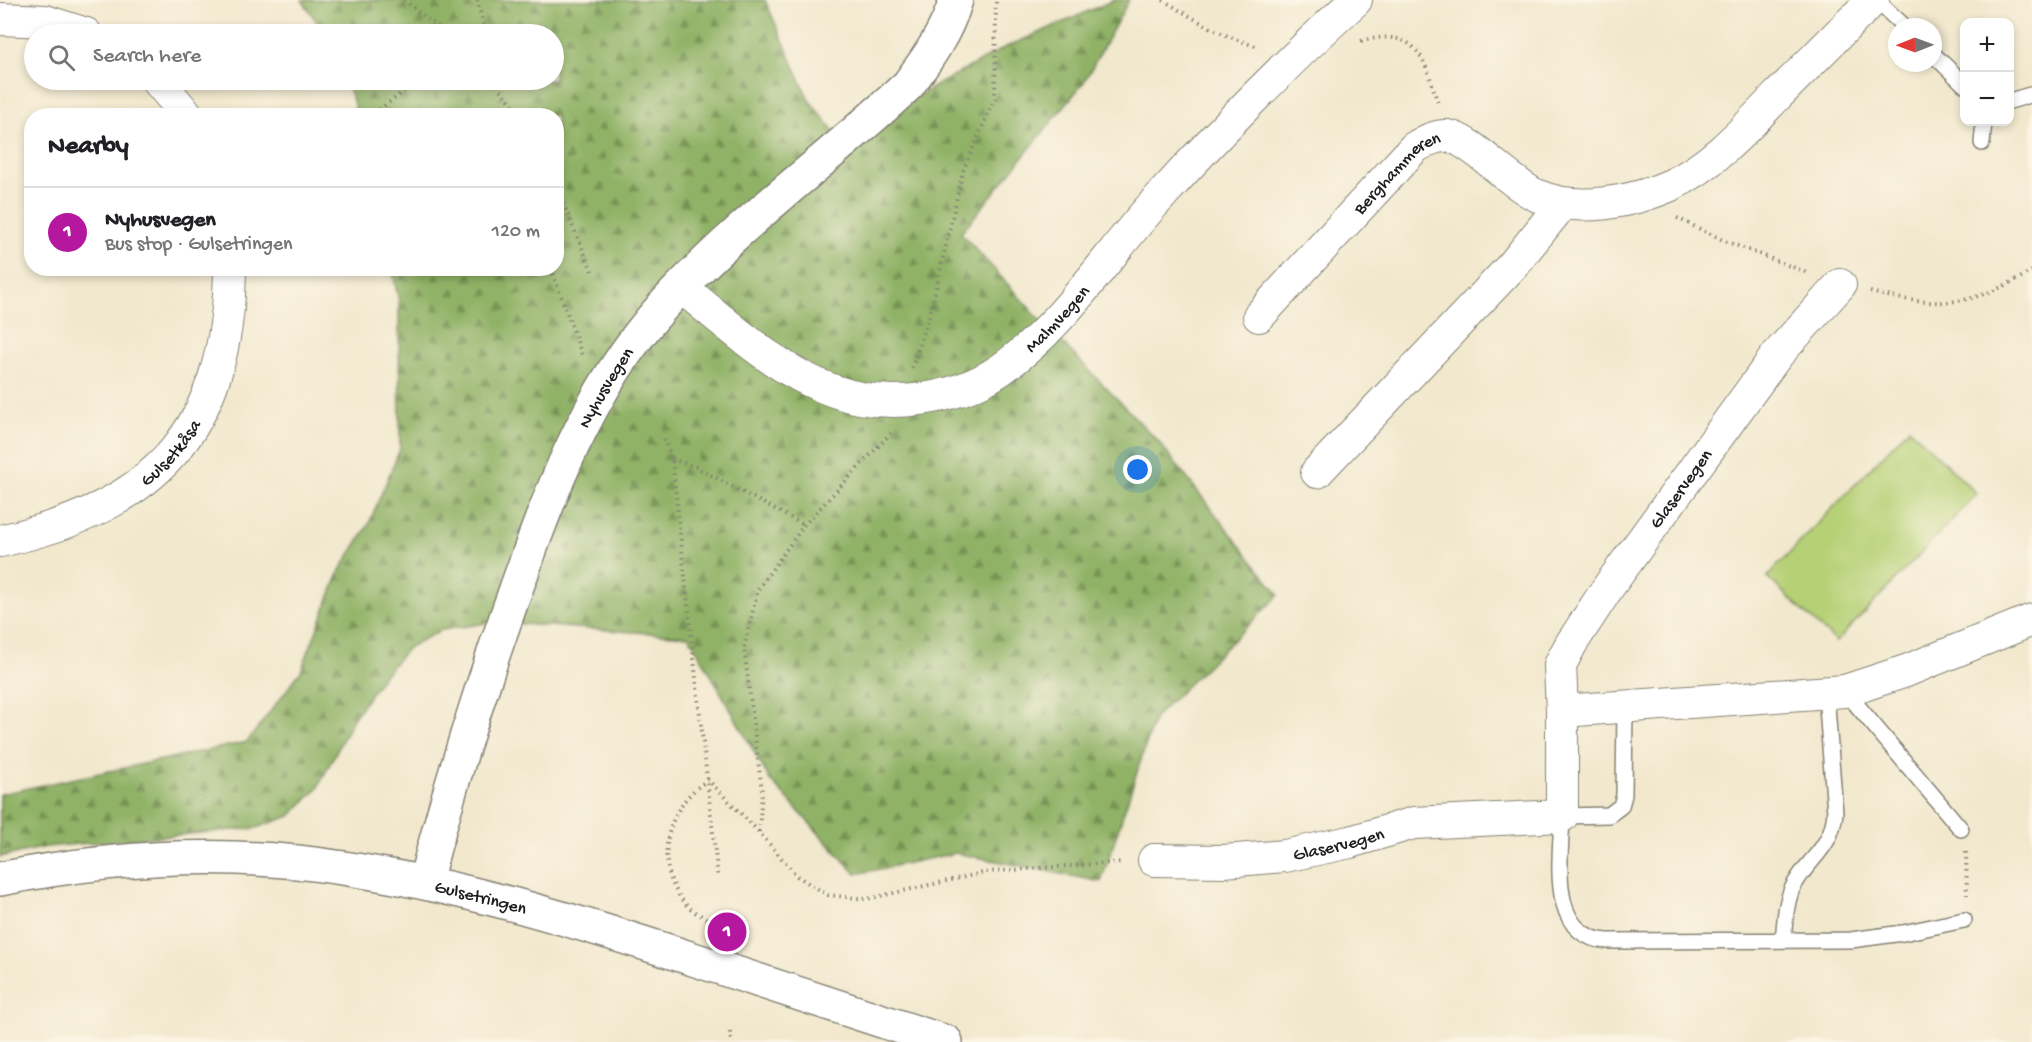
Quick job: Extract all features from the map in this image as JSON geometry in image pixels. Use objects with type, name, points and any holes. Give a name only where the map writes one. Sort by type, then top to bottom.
[{"type":"street","name":"Nyhusvegen","points":[[425,882],[450,783],[535,534],[561,469],[602,386],[629,347],[713,253],[908,85],[933,51],[950,20],[956,0]]},
{"type":"street","name":"Malmvegen","points":[[681,287],[801,378],[836,392],[871,399],[902,401],[932,397],[959,389],[999,371],[1026,349],[1060,314],[1151,207],[1300,51],[1356,0]]},
{"type":"street","name":"Berghammeren","points":[[1258,316],[1414,148],[1429,139],[1447,136],[1464,142],[1506,177],[1537,196],[1562,204],[1621,200],[1647,194],[1699,170],[1875,0]]},
{"type":"street","points":[[0,19],[45,21],[54,24]]},
{"type":"street","points":[[166,90],[181,108]]},
{"type":"street","points":[[1317,472],[1513,265],[1562,204]]},
{"type":"street","name":"Gulsetkåsa","points":[[0,541],[58,526],[94,512],[130,492],[169,459],[195,420],[210,392],[222,355],[230,297],[230,276]]},
{"type":"street","name":"Glaservegen","points":[[1154,860],[1224,861],[1285,856],[1350,842],[1414,823],[1466,818],[1562,816],[1560,665],[1570,645],[1609,586],[1777,355],[1840,285]]},
{"type":"street","points":[[1562,711],[1836,692],[1906,671],[2032,620]]},
{"type":"street","name":"Gulsetringen","points":[[0,879],[71,868],[189,858],[295,862],[425,882],[613,933],[946,1042]]},
{"type":"lane","points":[[1875,0],[1895,18]]},
{"type":"lane","points":[[1942,62],[1960,79]]},
{"type":"lane","points":[[2014,100],[2030,95]]},
{"type":"lane","points":[[1982,143],[1984,126]]},
{"type":"lane","points":[[1836,692],[1961,829]]},
{"type":"lane","points":[[1784,940],[1786,906],[1792,890],[1806,866],[1826,846],[1833,831],[1836,692]]},
{"type":"lane","points":[[1625,707],[1624,795],[1621,806],[1609,814],[1562,816],[1563,899],[1568,918],[1586,936],[1607,941],[1851,940],[1903,933],[1964,920]]},
{"type":"path","points":[[404,0],[434,24]]},
{"type":"path","points":[[477,0],[483,24]]},
{"type":"path","points":[[910,375],[931,310],[963,171],[995,98],[996,0]]},
{"type":"path","points":[[1163,0],[1200,24],[1234,40],[1262,47],[1300,51]]},
{"type":"path","points":[[1356,42],[1388,36],[1397,37],[1415,50],[1429,73],[1447,136]]},
{"type":"path","points":[[381,108],[404,90]]},
{"type":"path","points":[[501,90],[515,108]]},
{"type":"path","points":[[1647,194],[1666,213],[1725,242],[1840,285],[1898,299],[1947,303],[1974,299],[2032,271]]},
{"type":"path","points":[[564,206],[592,271]]},
{"type":"path","points":[[554,276],[572,333],[585,364],[602,386]]},
{"type":"path","points":[[759,832],[762,791],[744,648],[758,589],[804,525],[892,432],[895,424]]},
{"type":"path","points":[[664,439],[672,459],[718,879]]},
{"type":"path","points":[[672,459],[696,467],[804,525]]},
{"type":"path","points":[[708,780],[759,832],[797,876],[828,895],[867,899],[987,872],[1154,860]]},
{"type":"path","points":[[708,780],[695,788],[679,806],[671,822],[667,862],[672,883],[683,902],[700,915],[718,923]]},
{"type":"path","points":[[1961,829],[1967,865],[1964,920]]},
{"type":"path","points":[[730,1032],[731,1042]]},
{"type":"green space","points":[[302,0],[765,0],[809,100],[840,139],[1004,48],[1114,0],[1129,0],[1084,82],[961,233],[1043,323],[1158,441],[1279,595],[1155,717],[1101,882],[956,853],[856,874],[770,780],[689,636],[494,622],[441,630],[409,647],[382,677],[353,719],[317,789],[290,816],[256,828],[46,847],[0,857],[0,794],[247,742],[301,671],[340,570],[368,526],[400,449],[399,302],[393,276],[564,276],[564,108],[355,108],[349,90],[564,90],[564,24],[318,24]]},
{"type":"green space","points":[[1909,428],[1977,494],[1836,642],[1767,577]]},
{"type":"place","name":"Nyhusvegen","points":[[727,932]]}]
